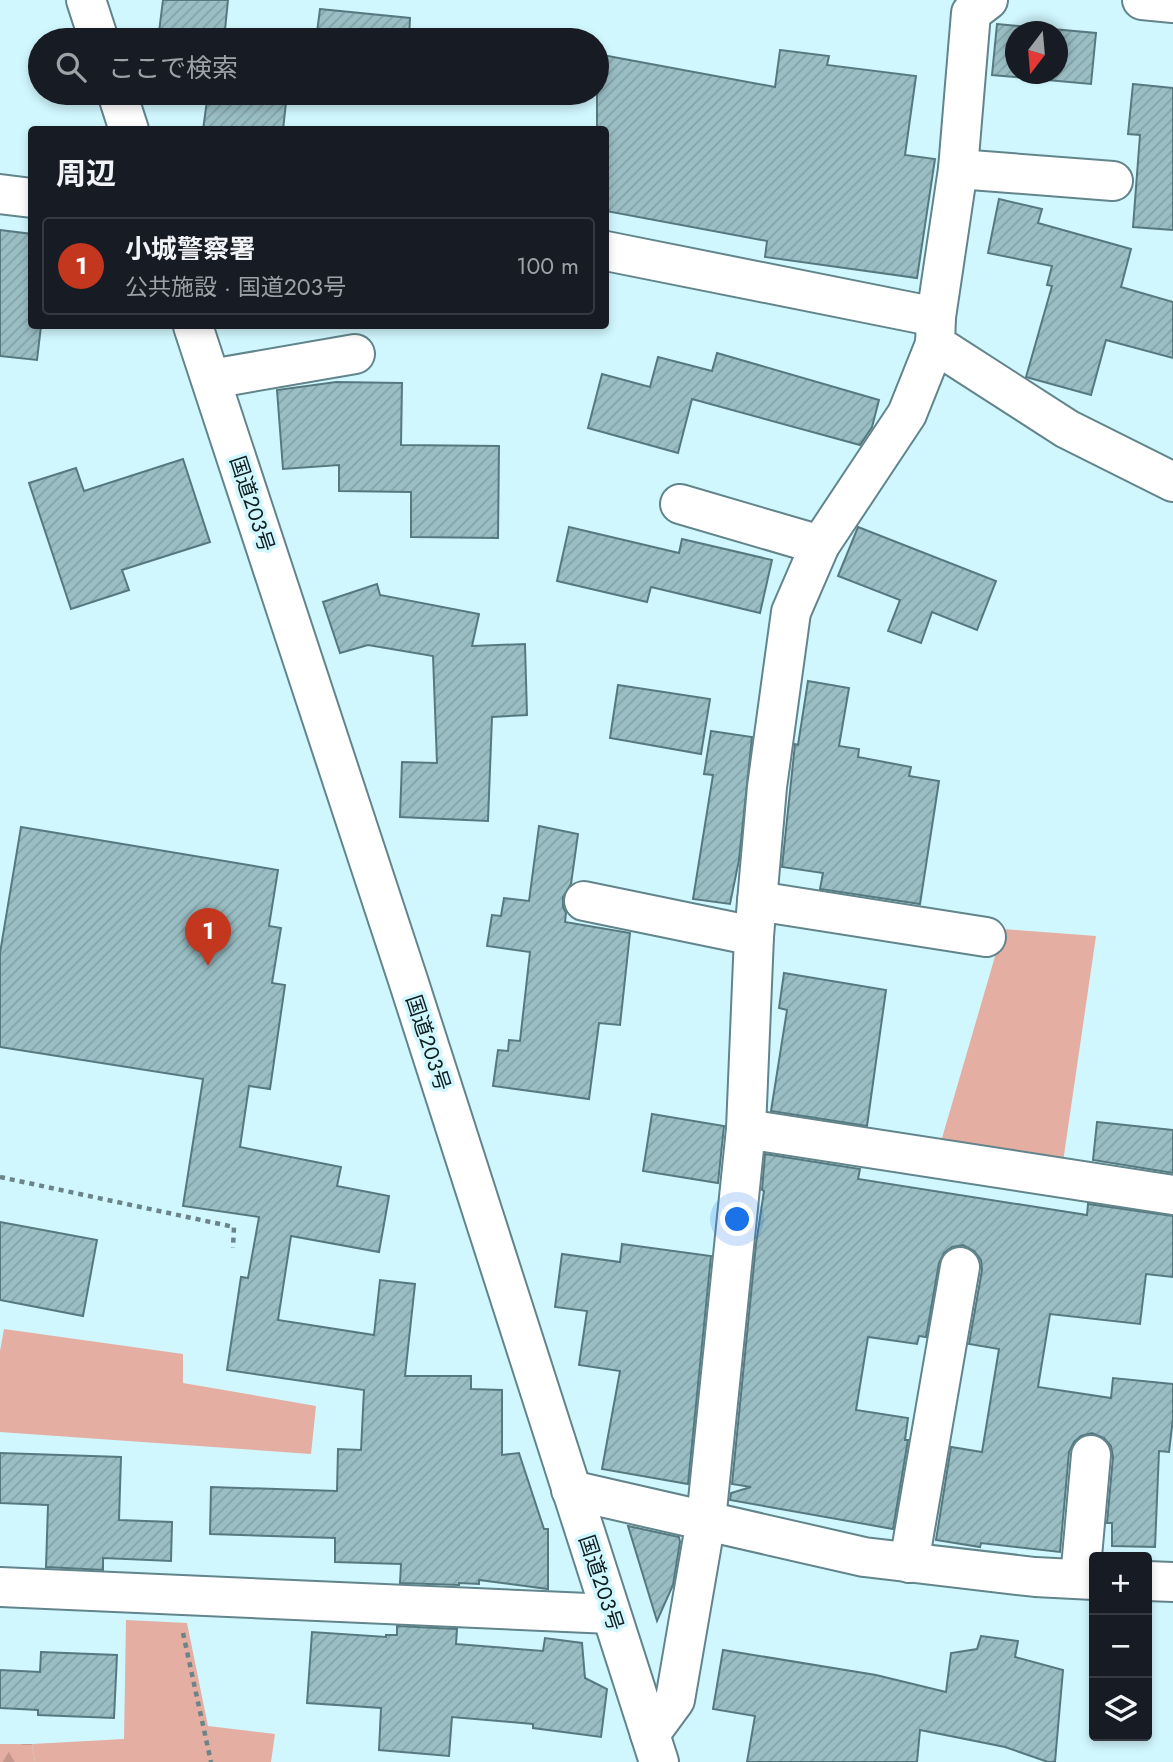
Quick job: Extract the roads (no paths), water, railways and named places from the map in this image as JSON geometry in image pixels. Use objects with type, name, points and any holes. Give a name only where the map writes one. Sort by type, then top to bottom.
[{"type":"main road","points":[[86,0],[95,28]]},
{"type":"main road","points":[[654,1748],[675,1700],[706,1520],[746,1129],[755,918],[767,787],[791,612],[820,545],[907,414],[936,331],[958,169],[971,13],[988,0]]},
{"type":"main road","points":[[1142,0],[1173,3]]},
{"type":"main road","points":[[121,105],[128,126]]},
{"type":"main road","points":[[958,169],[1113,181]]},
{"type":"main road","points":[[0,194],[28,198]]},
{"type":"main road","points":[[609,252],[936,331],[1067,429],[1173,482]]},
{"type":"main road","name":"国道203号","points":[[194,329],[404,967],[654,1748]]},
{"type":"main road","points":[[211,379],[355,354]]},
{"type":"main road","points":[[680,504],[820,545]]},
{"type":"main road","points":[[584,901],[986,937]]},
{"type":"main road","points":[[746,1129],[1173,1195]]},
{"type":"main road","points":[[909,1563],[960,1267]]},
{"type":"main road","points":[[571,1490],[864,1557],[1035,1577],[1087,1579],[1091,1455]]},
{"type":"main road","points":[[1152,1581],[1173,1582]]},
{"type":"main road","points":[[0,1587],[611,1614]]},
{"type":"place","name":"小城警察署","points":[[208,966]]}]
